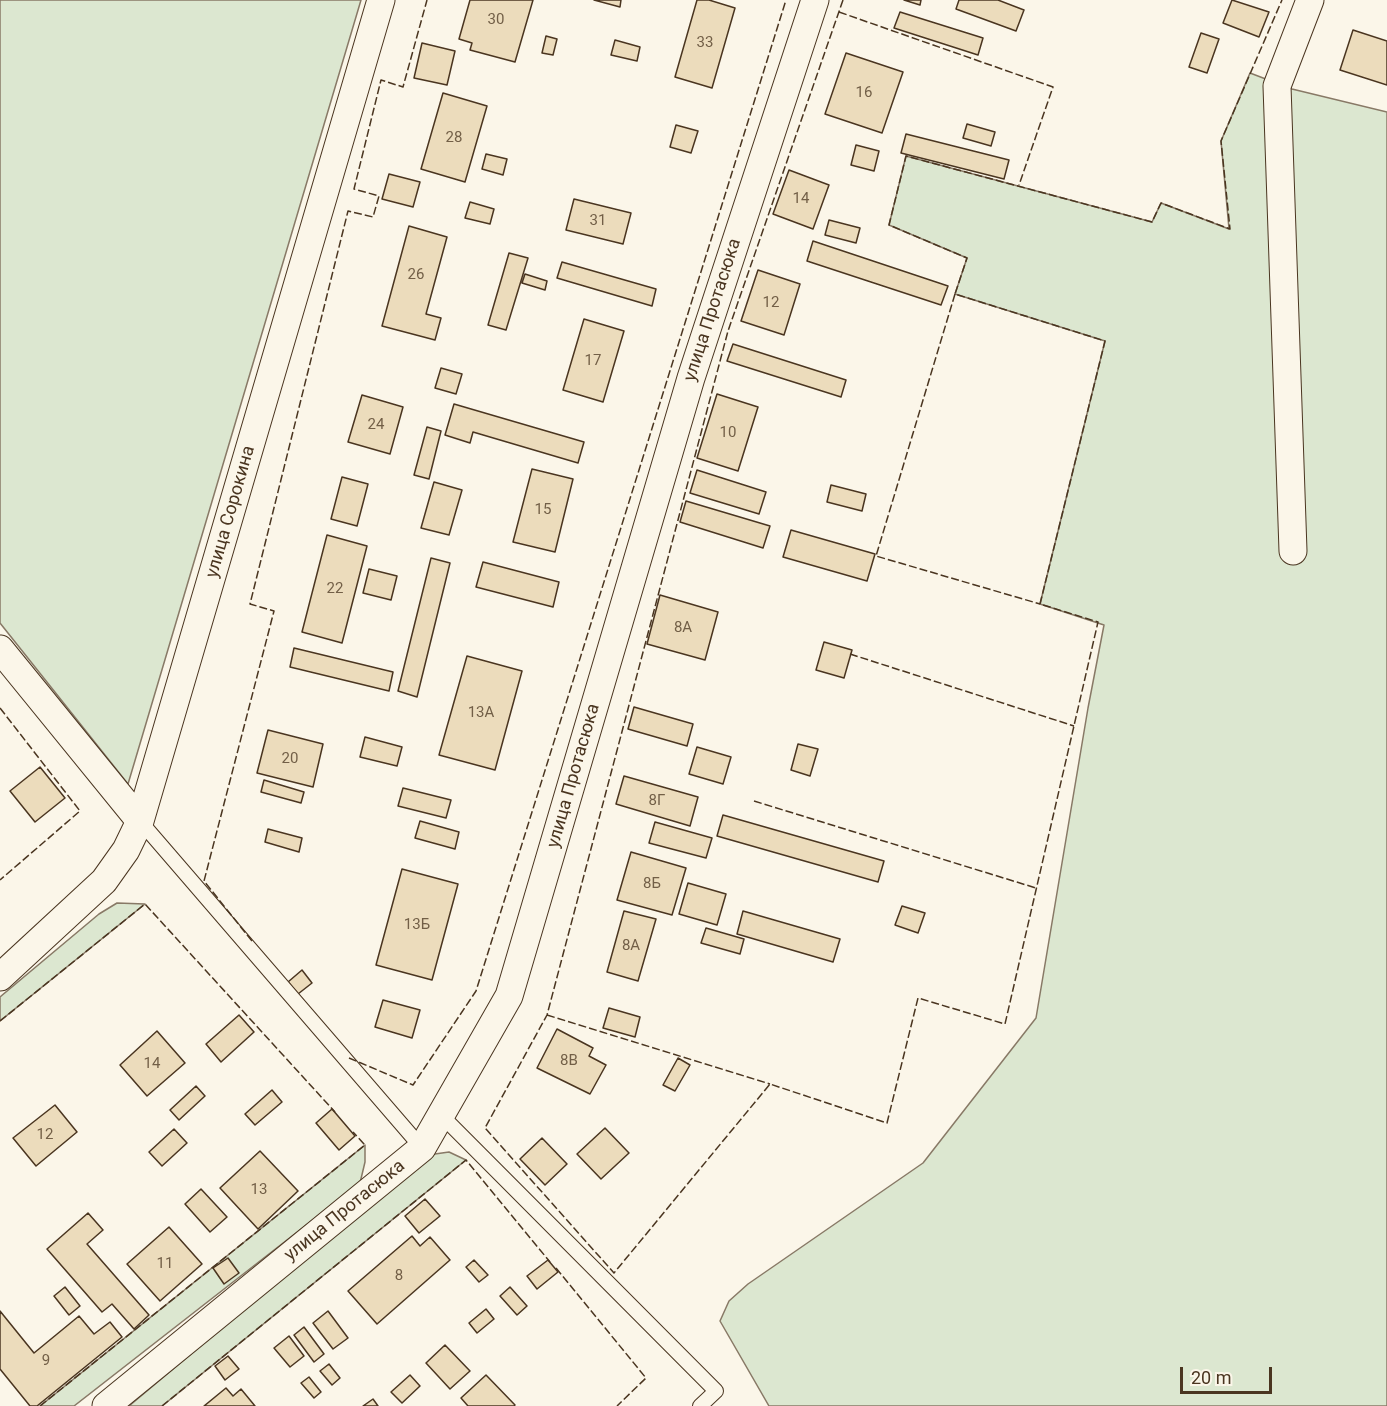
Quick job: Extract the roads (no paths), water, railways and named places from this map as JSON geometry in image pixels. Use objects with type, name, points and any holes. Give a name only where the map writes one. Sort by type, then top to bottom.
[{"type":"street","name":"улица Сорокина","points":[[0,977],[104,881],[126,850],[140,821],[381,0]]},
{"type":"street","name":"улица Протасюка","points":[[106,1406],[422,1148],[509,996],[691,378],[815,0]]},
{"type":"street","points":[[1293,551],[1277,86],[1310,0]]},
{"type":"street","points":[[0,649],[140,821]]},
{"type":"lane","points":[[140,821],[422,1148]]},
{"type":"lane","points":[[441,1115],[716,1390],[700,1406]]}]
